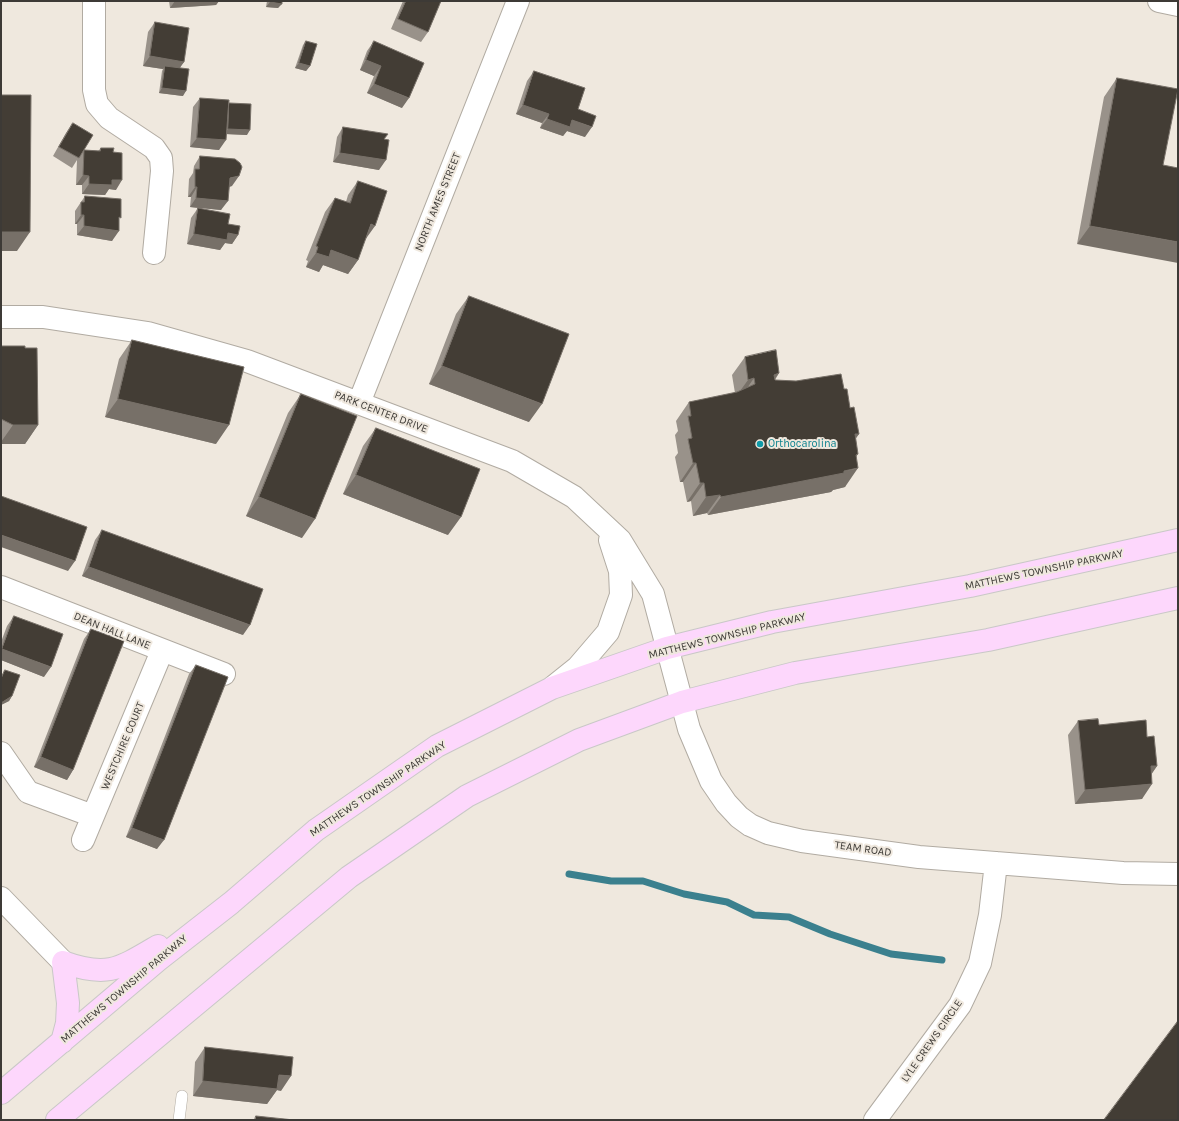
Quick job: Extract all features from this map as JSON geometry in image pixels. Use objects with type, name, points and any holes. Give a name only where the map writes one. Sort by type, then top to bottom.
[{"type":"main road","name":"MATTHEWS TOWNSHIP PARKWAY","points":[[1,1093],[158,960],[231,903],[316,830],[437,746],[552,688],[667,648],[772,622],[970,586],[1178,540]]},
{"type":"main road","points":[[57,1120],[349,877],[467,796],[579,740],[682,702],[796,674],[988,640],[1178,598]]},
{"type":"main road","points":[[62,1042],[67,1023],[68,1003],[63,962],[82,969],[100,972],[124,967],[231,903]]},
{"type":"street","points":[[94,1],[94,90],[97,104],[109,118],[154,148],[161,158],[162,171],[154,253]]},
{"type":"street","name":"NORTH AMES STREET","points":[[359,403],[518,1]]},
{"type":"street","points":[[1159,1],[1178,5]]},
{"type":"street","name":"PARK CENTER DRIVE","points":[[1,317],[43,317],[148,333],[247,361],[512,461],[574,497],[620,540],[653,594],[667,648]]},
{"type":"street","points":[[552,688],[578,666],[608,632],[621,595],[620,571],[606,527]]},
{"type":"street","name":"DEAN HALL LANE","points":[[2,590],[224,674]]},
{"type":"street","name":"TEAM ROAD","points":[[667,648],[689,729],[711,781],[726,803],[739,817],[750,825],[768,833],[802,841],[919,857],[1123,873],[1178,874]]},
{"type":"street","name":"WESTCHIRE COURT","points":[[83,840],[162,651]]},
{"type":"street","points":[[1,753],[28,792],[93,816]]},
{"type":"street","name":"LYLE CREWS CIRCLE","points":[[875,1120],[960,1005],[980,963],[990,915],[996,863]]},
{"type":"street","points":[[1,898],[63,962]]},
{"type":"lane","points":[[179,1120],[182,1096]]},
{"type":"building","points":[[282,1],[282,4],[270,2]]},
{"type":"building","points":[[406,1],[441,1],[428,32],[398,19]]},
{"type":"building","points":[[155,22],[189,28],[184,62],[150,56]]},
{"type":"building","points":[[306,41],[317,44],[310,66],[299,63]]},
{"type":"building","points":[[374,41],[424,63],[409,98],[374,84],[381,66],[366,60]]},
{"type":"building","points":[[165,66],[189,69],[186,91],[162,88]]},
{"type":"building","points":[[534,71],[585,88],[578,109],[596,116],[592,127],[572,120],[570,127],[547,119],[549,114],[523,105]]},
{"type":"building","points":[[1117,78],[1178,89],[1163,165],[1178,168],[1178,242],[1090,226]]},
{"type":"building","points":[[1,95],[31,95],[30,232],[1,232]]},
{"type":"building","points":[[200,98],[229,100],[226,140],[197,138]]},
{"type":"building","points":[[229,103],[251,104],[250,130],[228,129]]},
{"type":"building","points":[[73,123],[93,135],[79,158],[59,147]]},
{"type":"building","points":[[343,127],[388,134],[384,139],[389,140],[386,160],[340,153]]},
{"type":"building","points":[[101,148],[114,148],[113,152],[122,153],[122,180],[112,180],[112,185],[89,184],[89,176],[83,175],[84,150],[100,151]]},
{"type":"building","points":[[200,156],[235,159],[240,163],[242,167],[239,176],[230,178],[228,201],[196,198],[197,187],[195,187],[195,169],[199,169]]},
{"type":"building","points":[[358,181],[387,191],[375,226],[371,224],[358,260],[331,250],[329,257],[316,253],[318,247],[316,246],[335,198],[350,203]]},
{"type":"building","points":[[85,196],[121,199],[119,231],[84,226],[84,215],[81,215],[81,202],[84,202]]},
{"type":"building","points":[[198,208],[230,214],[228,224],[240,226],[238,235],[228,233],[227,240],[194,234]]},
{"type":"building","points":[[469,296],[569,334],[542,404],[442,366]]},
{"type":"building","points":[[132,340],[244,367],[229,425],[118,399]]},
{"type":"building","points":[[1,346],[25,346],[25,348],[37,348],[38,425],[13,425],[1,419]]},
{"type":"building","name":"Orthocarolina","points":[[776,350],[779,373],[774,375],[775,380],[796,381],[841,374],[844,389],[847,389],[850,408],[854,407],[859,434],[855,434],[858,454],[856,455],[858,468],[844,471],[844,473],[721,497],[720,495],[706,497],[704,483],[700,483],[696,463],[693,463],[688,439],[692,438],[688,416],[691,416],[689,402],[737,392],[755,384],[754,378],[748,380],[745,357]]},
{"type":"building","points":[[301,394],[357,416],[315,519],[259,497]]},
{"type":"building","points":[[376,428],[480,469],[461,517],[356,475]]},
{"type":"building","points":[[1,496],[87,527],[75,561],[1,535]]},
{"type":"building","points":[[102,530],[263,589],[250,625],[89,567]]},
{"type":"building","points":[[14,616],[63,634],[51,667],[2,649]]},
{"type":"building","points":[[91,629],[124,641],[73,770],[41,757]]},
{"type":"building","points":[[196,665],[228,677],[164,840],[132,828]]},
{"type":"building","points":[[5,670],[20,675],[12,696],[1,703],[1,679]]},
{"type":"building","points":[[1098,719],[1099,725],[1146,720],[1147,737],[1154,736],[1157,766],[1151,766],[1152,784],[1085,790],[1078,721]]},
{"type":"building","points":[[1178,1021],[1178,1120],[1104,1120]]},
{"type":"building","points":[[205,1047],[293,1057],[291,1076],[279,1075],[277,1089],[203,1081]]},
{"type":"building","points":[[256,1116],[294,1120],[255,1120]]},
{"type":"waterway","points":[[569,874],[611,881],[643,881],[684,894],[727,902],[754,915],[789,917],[830,934],[891,954],[942,960]]},
{"type":"place","name":"Orthocarolina","points":[[760,444]]}]
